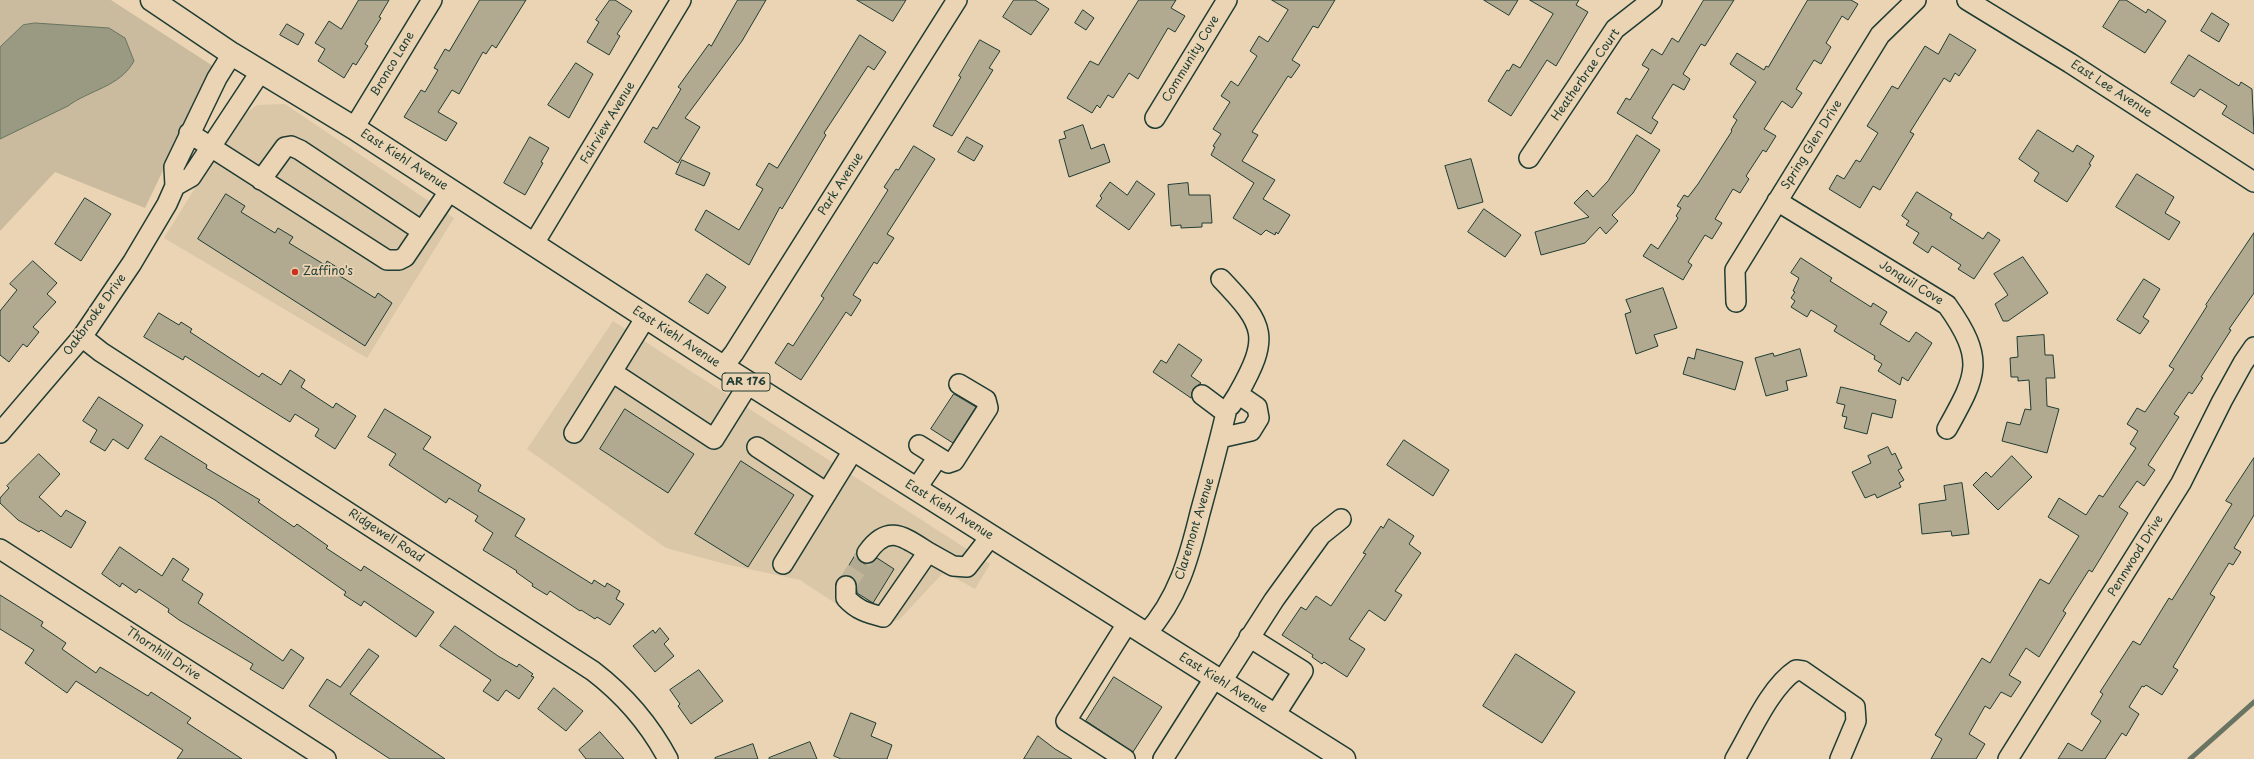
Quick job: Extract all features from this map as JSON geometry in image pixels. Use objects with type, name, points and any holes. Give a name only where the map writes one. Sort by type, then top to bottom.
[{"type":"main road","name":"East Kiehl Avenue","points":[[152,0],[232,54],[354,128],[723,367],[1344,759]]},
{"type":"street","name":"Bronco Lane","points":[[354,128],[432,0]]},
{"type":"street","name":"Fairview Avenue","points":[[533,245],[681,0]]},
{"type":"street","name":"Park Avenue","points":[[723,367],[734,353],[957,0]]},
{"type":"street","name":"Community Cove","points":[[1155,118],[1227,0]]},
{"type":"street","name":"Heatherbrae Court","points":[[1529,158],[1615,30],[1652,0]]},
{"type":"street","name":"Spring Glen Drive","points":[[1736,302],[1735,270],[1880,35],[1916,0]]},
{"type":"street","name":"East Lee Avenue","points":[[1967,0],[2070,63],[2254,182]]},
{"type":"street","name":"Oakbrooke Drive","points":[[0,433],[82,337],[132,263],[156,224],[175,186],[174,167],[217,78],[232,54]]},
{"type":"street","points":[[175,186],[191,177],[261,71]]},
{"type":"street","points":[[189,134],[387,260],[399,260],[404,257],[450,190]]},
{"type":"street","points":[[261,180],[278,154],[285,147],[291,146],[300,150],[422,231]]},
{"type":"street","name":"Jonquil Cove","points":[[1777,201],[1947,305],[1963,328],[1974,358],[1969,389],[1946,430]]},
{"type":"street","name":"Claremont Avenue","points":[[1125,759],[1066,721],[1137,628],[1160,619],[1184,574],[1213,470],[1226,413],[1254,366],[1259,349],[1259,333],[1255,317],[1221,279]]},
{"type":"street","points":[[574,433],[646,317]]},
{"type":"street","name":"Ridgewell Road","points":[[82,337],[101,352],[593,671],[615,688],[641,720],[668,759]]},
{"type":"street","name":"Pennwood Drive","points":[[2008,759],[2181,483],[2225,395],[2254,347]]},
{"type":"street","points":[[612,372],[714,439],[749,383]]},
{"type":"street","points":[[919,445],[948,463],[954,461],[988,408],[986,400],[959,384]]},
{"type":"street","points":[[1220,438],[1250,431],[1259,418],[1257,407],[1238,394]]},
{"type":"street","points":[[1202,395],[1226,413]]},
{"type":"street","points":[[757,447],[828,493]]},
{"type":"street","points":[[783,564],[854,449]]},
{"type":"street","points":[[916,489],[938,457]]},
{"type":"street","points":[[1163,759],[1321,535],[1341,519]]},
{"type":"street","points":[[867,552],[873,544],[884,535],[894,534],[953,566],[967,567],[991,536]]},
{"type":"street","name":"Thornhill Drive","points":[[0,550],[326,759]]},
{"type":"street","points":[[846,586],[844,593],[852,605],[862,612],[883,617],[928,552]]},
{"type":"street","points":[[1249,637],[1303,671],[1275,715]]},
{"type":"street","points":[[1735,759],[1776,691],[1789,675],[1796,670],[1803,671],[1855,707],[1856,721],[1840,759]]},
{"type":"shaded area","points":[[0,0],[111,0],[213,66],[145,208],[55,172],[0,231]]},
{"type":"shaded area","points":[[35,23],[109,28],[125,38],[134,61],[121,77],[113,82],[0,139],[0,47],[23,25]]},
{"type":"shaded area","points":[[285,104],[454,218],[367,358],[164,238],[237,120],[257,105]]},
{"type":"shaded area","points":[[613,321],[990,564],[975,589],[952,576],[942,574],[900,619],[881,626],[867,624],[800,580],[725,564],[666,548],[527,449]]},
{"type":"building","points":[[359,0],[389,0],[379,17],[381,18],[365,44],[368,46],[356,65],[353,63],[344,78],[318,61],[325,49],[315,43],[329,21],[341,29]]},
{"type":"building","points":[[480,0],[526,0],[496,48],[492,45],[486,54],[483,52],[459,94],[452,90],[438,112],[457,123],[446,141],[404,117],[421,90],[425,92],[438,70],[434,68],[445,49],[449,51]]},
{"type":"building","points":[[610,0],[615,0],[632,11],[617,34],[620,36],[609,55],[587,42],[599,22],[596,20]]},
{"type":"building","points":[[738,0],[766,0],[742,41],[685,118],[700,127],[678,163],[644,142],[653,127],[657,129],[681,89],[678,87],[709,44],[711,46]]},
{"type":"building","points":[[857,0],[906,0],[893,21]]},
{"type":"building","points":[[1014,0],[1035,0],[1049,9],[1031,35],[1003,17]]},
{"type":"building","points":[[1139,0],[1176,0],[1171,8],[1185,16],[1175,32],[1168,28],[1138,79],[1129,73],[1113,98],[1108,95],[1100,108],[1097,105],[1092,113],[1067,98],[1090,61],[1098,65]]},
{"type":"building","points":[[1272,0],[1335,0],[1318,28],[1313,26],[1292,60],[1300,65],[1291,78],[1288,76],[1252,132],[1258,135],[1242,161],[1275,180],[1263,199],[1290,215],[1278,234],[1276,232],[1275,235],[1266,230],[1261,235],[1233,218],[1254,183],[1211,155],[1215,147],[1213,146],[1221,134],[1213,129],[1230,102],[1221,96],[1231,81],[1238,86],[1257,56],[1250,51],[1259,36],[1268,42],[1288,10]]},
{"type":"building","points":[[1484,0],[1518,0],[1509,15]]},
{"type":"building","points":[[1530,0],[1579,0],[1576,5],[1588,12],[1556,66],[1547,60],[1511,116],[1488,101],[1507,70],[1509,71],[1513,64],[1520,68],[1553,14]]},
{"type":"building","points":[[1704,0],[1734,0],[1705,46],[1701,44],[1683,74],[1690,79],[1684,90],[1673,84],[1652,118],[1658,122],[1651,134],[1617,113],[1626,98],[1630,100],[1649,69],[1642,65],[1652,49],[1662,55],[1672,38],[1678,42]]},
{"type":"building","points":[[1808,0],[1851,0],[1858,4],[1848,20],[1842,16],[1826,43],[1831,47],[1821,64],[1814,60],[1796,89],[1802,93],[1792,108],[1782,101],[1764,129],[1776,136],[1766,152],[1763,150],[1746,176],[1749,179],[1740,193],[1733,189],[1715,219],[1722,223],[1712,239],[1705,235],[1688,262],[1692,265],[1683,280],[1643,256],[1651,244],[1658,249],[1678,218],[1676,216],[1681,208],[1677,206],[1684,195],[1688,197],[1698,184],[1732,131],[1731,130],[1737,120],[1733,117],[1756,82],[1730,64],[1737,53],[1764,70],[1766,66],[1768,67]]},
{"type":"building","points":[[2120,0],[2126,0],[2146,13],[2148,9],[2166,21],[2145,53],[2103,27]]},
{"type":"building","points":[[1083,10],[1094,18],[1086,30],[1075,23]]},
{"type":"building","points":[[2212,13],[2229,24],[2219,42],[2201,31]]},
{"type":"building","points":[[287,24],[304,34],[298,45],[280,35]]},
{"type":"building","points":[[1950,34],[1976,50],[1959,76],[1955,73],[1950,82],[1944,78],[1910,132],[1914,134],[1880,190],[1873,186],[1860,208],[1829,189],[1837,175],[1844,179],[1856,160],[1860,162],[1878,133],[1867,126],[1892,86],[1898,89],[1925,46],[1938,54]]},
{"type":"building","points":[[860,35],[886,52],[874,70],[868,66],[824,133],[826,135],[782,209],[780,207],[749,265],[695,230],[706,210],[739,230],[763,189],[756,185],[769,163],[777,168]]},
{"type":"building","points":[[980,40],[1000,51],[989,68],[993,70],[952,136],[933,126]]},
{"type":"building","points":[[2189,55],[2239,86],[2241,82],[2252,89],[2254,134],[2222,114],[2227,106],[2200,89],[2194,97],[2171,83]]},
{"type":"building","points":[[576,63],[593,74],[569,118],[548,105]]},
{"type":"building","points":[[1083,125],[1091,149],[1104,144],[1110,162],[1069,177],[1059,140],[1066,138],[1064,132]]},
{"type":"building","points":[[2038,130],[2073,152],[2077,145],[2094,156],[2089,164],[2091,165],[2067,202],[2034,181],[2039,173],[2019,159]]},
{"type":"building","points":[[1637,135],[1660,150],[1633,193],[1612,215],[1618,221],[1606,234],[1600,227],[1585,243],[1541,255],[1535,232],[1589,217],[1574,203],[1587,190],[1593,197],[1608,181]]},
{"type":"building","points":[[530,137],[549,148],[541,162],[543,163],[525,195],[504,183]]},
{"type":"building","points":[[967,137],[983,146],[974,161],[958,152]]},
{"type":"building","points":[[914,146],[935,159],[887,234],[894,238],[877,264],[874,262],[853,295],[861,300],[851,316],[846,312],[801,380],[775,363],[788,343],[793,346],[824,298],[821,296],[888,190],[884,187],[896,169],[898,170]]},
{"type":"building","points":[[1471,159],[1483,202],[1458,209],[1445,166]]},
{"type":"building","points":[[682,160],[710,173],[704,186],[676,174]]},
{"type":"building","points":[[2137,174],[2174,197],[2165,213],[2180,222],[2169,240],[2116,207]]},
{"type":"building","points":[[1137,181],[1155,194],[1129,230],[1096,206],[1102,198],[1100,196],[1110,182],[1127,195]]},
{"type":"building","points":[[1188,183],[1189,195],[1210,195],[1212,223],[1202,223],[1202,227],[1181,228],[1181,225],[1171,226],[1168,185]]},
{"type":"building","points":[[1917,192],[1952,214],[1950,218],[1983,239],[1988,232],[2000,240],[1974,279],[1958,269],[1961,265],[1932,246],[1928,253],[1913,243],[1919,233],[1906,225],[1909,221],[1902,216]]},
{"type":"building","points":[[226,194],[245,206],[241,212],[275,233],[278,228],[293,237],[289,243],[325,265],[327,261],[343,271],[340,276],[375,298],[378,293],[392,303],[365,346],[198,239]]},
{"type":"building","points":[[85,198],[111,214],[81,261],[55,244]]},
{"type":"building","points":[[1484,209],[1521,235],[1505,257],[1468,232]]},
{"type":"building","points":[[2254,233],[2254,293],[2229,329],[2231,330],[2201,377],[2203,378],[2192,394],[2189,392],[2174,414],[2179,417],[2148,465],[2155,470],[2144,486],[2137,481],[2119,507],[2128,513],[2092,572],[2089,570],[2063,611],[2066,613],[2039,657],[2026,648],[2009,675],[2021,682],[2011,697],[2001,692],[1990,709],[1985,706],[1969,734],[1985,744],[1976,759],[1931,759],[1942,739],[1935,735],[1982,658],[1990,663],[2040,579],[2049,584],[2079,536],[2048,517],[2059,498],[2086,515],[2099,495],[2103,497],[2136,448],[2130,444],[2138,431],[2127,424],[2137,408],[2145,412],[2174,369],[2169,366],[2207,306],[2206,305]]},
{"type":"building","points":[[2023,257],[2048,293],[2008,321],[2003,321],[1995,304],[2008,295],[1994,274]]},
{"type":"building","points":[[1801,258],[1832,278],[1830,281],[1871,307],[1873,303],[1887,312],[1880,324],[1909,342],[1916,332],[1932,343],[1908,381],[1902,377],[1900,385],[1878,371],[1882,364],[1874,359],[1875,356],[1834,331],[1837,326],[1811,310],[1807,317],[1791,307],[1795,301],[1791,298],[1795,292],[1793,291],[1799,278],[1791,273]]},
{"type":"building","points":[[33,261],[57,283],[47,294],[56,302],[33,327],[39,332],[27,347],[23,344],[9,362],[0,355],[0,311],[17,290],[10,284]]},
{"type":"building","points":[[707,274],[726,287],[708,314],[689,302]]},
{"type":"building","points":[[2144,279],[2160,289],[2143,317],[2149,321],[2140,334],[2117,320]]},
{"type":"building","points":[[1663,288],[1677,328],[1654,335],[1658,346],[1636,354],[1625,314],[1631,312],[1626,300]]},
{"type":"building","points":[[159,313],[179,325],[181,322],[192,329],[190,332],[259,377],[262,373],[281,385],[290,370],[305,380],[301,387],[333,408],[336,403],[356,416],[335,449],[315,436],[319,429],[295,414],[290,422],[185,356],[183,360],[144,337]]},
{"type":"building","points":[[2044,335],[2045,355],[2053,355],[2055,378],[2046,378],[2047,406],[2059,409],[2047,453],[2002,441],[2007,422],[2020,425],[2025,409],[2031,410],[2029,380],[2018,381],[2018,377],[2011,377],[2010,358],[2018,357],[2017,337]]},
{"type":"building","points":[[1179,344],[1202,360],[1191,376],[1201,383],[1193,389],[1191,398],[1153,372],[1161,360],[1166,363]]},
{"type":"building","points":[[1697,349],[1743,362],[1735,390],[1683,374],[1688,357],[1694,359]]},
{"type":"building","points":[[1800,349],[1807,376],[1786,381],[1788,390],[1766,396],[1755,358],[1773,353],[1774,356]]},
{"type":"building","points":[[1841,387],[1896,400],[1892,418],[1872,413],[1867,434],[1844,428],[1847,417],[1842,416],[1845,405],[1837,403]]},
{"type":"building","points":[[954,394],[976,407],[953,443],[931,429]]},
{"type":"building","points":[[99,397],[143,425],[128,449],[113,439],[105,451],[90,442],[97,430],[83,421]]},
{"type":"building","points":[[385,409],[431,437],[423,449],[481,485],[478,491],[525,519],[515,536],[592,584],[594,580],[605,587],[607,583],[620,591],[616,599],[624,604],[610,625],[597,617],[595,619],[581,610],[580,611],[550,591],[547,595],[532,586],[533,584],[516,572],[517,571],[483,550],[493,533],[475,521],[478,516],[449,498],[446,503],[389,465],[396,454],[368,437]]},
{"type":"building","points":[[625,409],[694,454],[668,493],[600,449]]},
{"type":"building","points":[[161,436],[207,465],[206,468],[260,500],[258,502],[294,527],[297,524],[328,546],[326,548],[361,571],[364,566],[434,612],[416,637],[364,601],[361,606],[344,595],[346,592],[215,500],[145,459]]},
{"type":"building","points":[[1404,440],[1449,470],[1433,496],[1387,465]]},
{"type":"building","points":[[1888,447],[1892,455],[1895,453],[1902,468],[1898,470],[1904,480],[1899,483],[1901,487],[1877,498],[1875,494],[1865,498],[1852,472],[1871,463],[1868,456]]},
{"type":"building","points":[[39,454],[60,474],[39,497],[61,517],[66,510],[86,522],[71,548],[41,530],[39,532],[18,520],[0,503],[0,498],[9,488],[7,486]]},
{"type":"building","points":[[2012,456],[2032,477],[1998,510],[1973,485],[1986,472],[1991,477]]},
{"type":"building","points":[[2254,458],[2254,515],[2234,548],[2241,552],[2233,565],[2229,563],[2210,594],[2215,597],[2173,667],[2178,670],[2162,695],[2146,685],[2144,687],[2142,686],[2129,707],[2139,714],[2126,736],[2122,733],[2105,759],[2058,759],[2068,743],[2082,751],[2101,721],[2091,714],[2103,694],[2100,692],[2133,641],[2140,645],[2169,598],[2172,600],[2232,504],[2226,501]]},
{"type":"building","points":[[741,461],[794,495],[748,567],[695,534]]},
{"type":"building","points":[[1962,483],[1969,534],[1952,536],[1951,531],[1922,534],[1919,504],[1946,500],[1944,486]]},
{"type":"building","points":[[1389,519],[1414,536],[1409,544],[1421,553],[1395,591],[1402,595],[1385,621],[1369,610],[1349,639],[1365,649],[1347,677],[1324,662],[1322,664],[1312,657],[1313,655],[1282,635],[1301,607],[1306,610],[1316,596],[1331,606],[1366,554],[1363,553],[1381,526],[1383,528]]},
{"type":"building","points":[[120,547],[162,576],[173,558],[189,569],[182,580],[203,594],[198,603],[283,661],[291,649],[304,658],[283,689],[250,669],[253,664],[179,620],[168,612],[169,609],[139,589],[136,593],[122,583],[120,587],[102,574]]},
{"type":"building","points":[[856,554],[860,561],[865,564],[871,563],[877,558],[894,569],[873,603],[857,593],[856,581],[852,577],[843,576]]},
{"type":"building","points":[[0,595],[43,622],[41,626],[66,643],[62,649],[96,673],[100,667],[148,696],[151,692],[191,718],[187,723],[242,759],[177,759],[183,750],[76,681],[67,693],[25,663],[34,650],[0,629]]},
{"type":"building","points":[[455,626],[498,656],[517,667],[519,664],[533,674],[531,676],[534,677],[519,699],[506,690],[498,701],[483,691],[491,680],[440,646]]},
{"type":"building","points":[[660,628],[669,639],[664,644],[674,656],[655,672],[633,646],[653,630],[655,633]]},
{"type":"building","points":[[369,649],[379,656],[350,694],[445,759],[390,759],[309,706],[327,679],[340,687]]},
{"type":"building","points":[[1516,654],[1575,692],[1542,743],[1483,706]]},
{"type":"building","points":[[699,670],[723,701],[691,724],[678,706],[680,704],[670,690]]},
{"type":"building","points":[[1114,677],[1162,707],[1133,752],[1086,721]]},
{"type":"building","points":[[554,688],[583,711],[566,731],[538,709]]},
{"type":"building","points":[[851,713],[876,723],[871,736],[892,745],[887,759],[841,759],[834,756]]},
{"type":"building","points":[[600,732],[624,759],[586,759],[579,750]]},
{"type":"building","points":[[1038,736],[1055,749],[1072,759],[1024,759]]},
{"type":"building","points":[[810,742],[817,759],[769,759],[769,758]]},
{"type":"building","points":[[753,744],[758,759],[715,759],[715,758]]},
{"type":"waterway","points":[[2190,759],[2254,702]]},
{"type":"tunnel","points":[[846,586],[867,553]]},
{"type":"place","name":"Zaffino's","points":[[295,272]]}]
